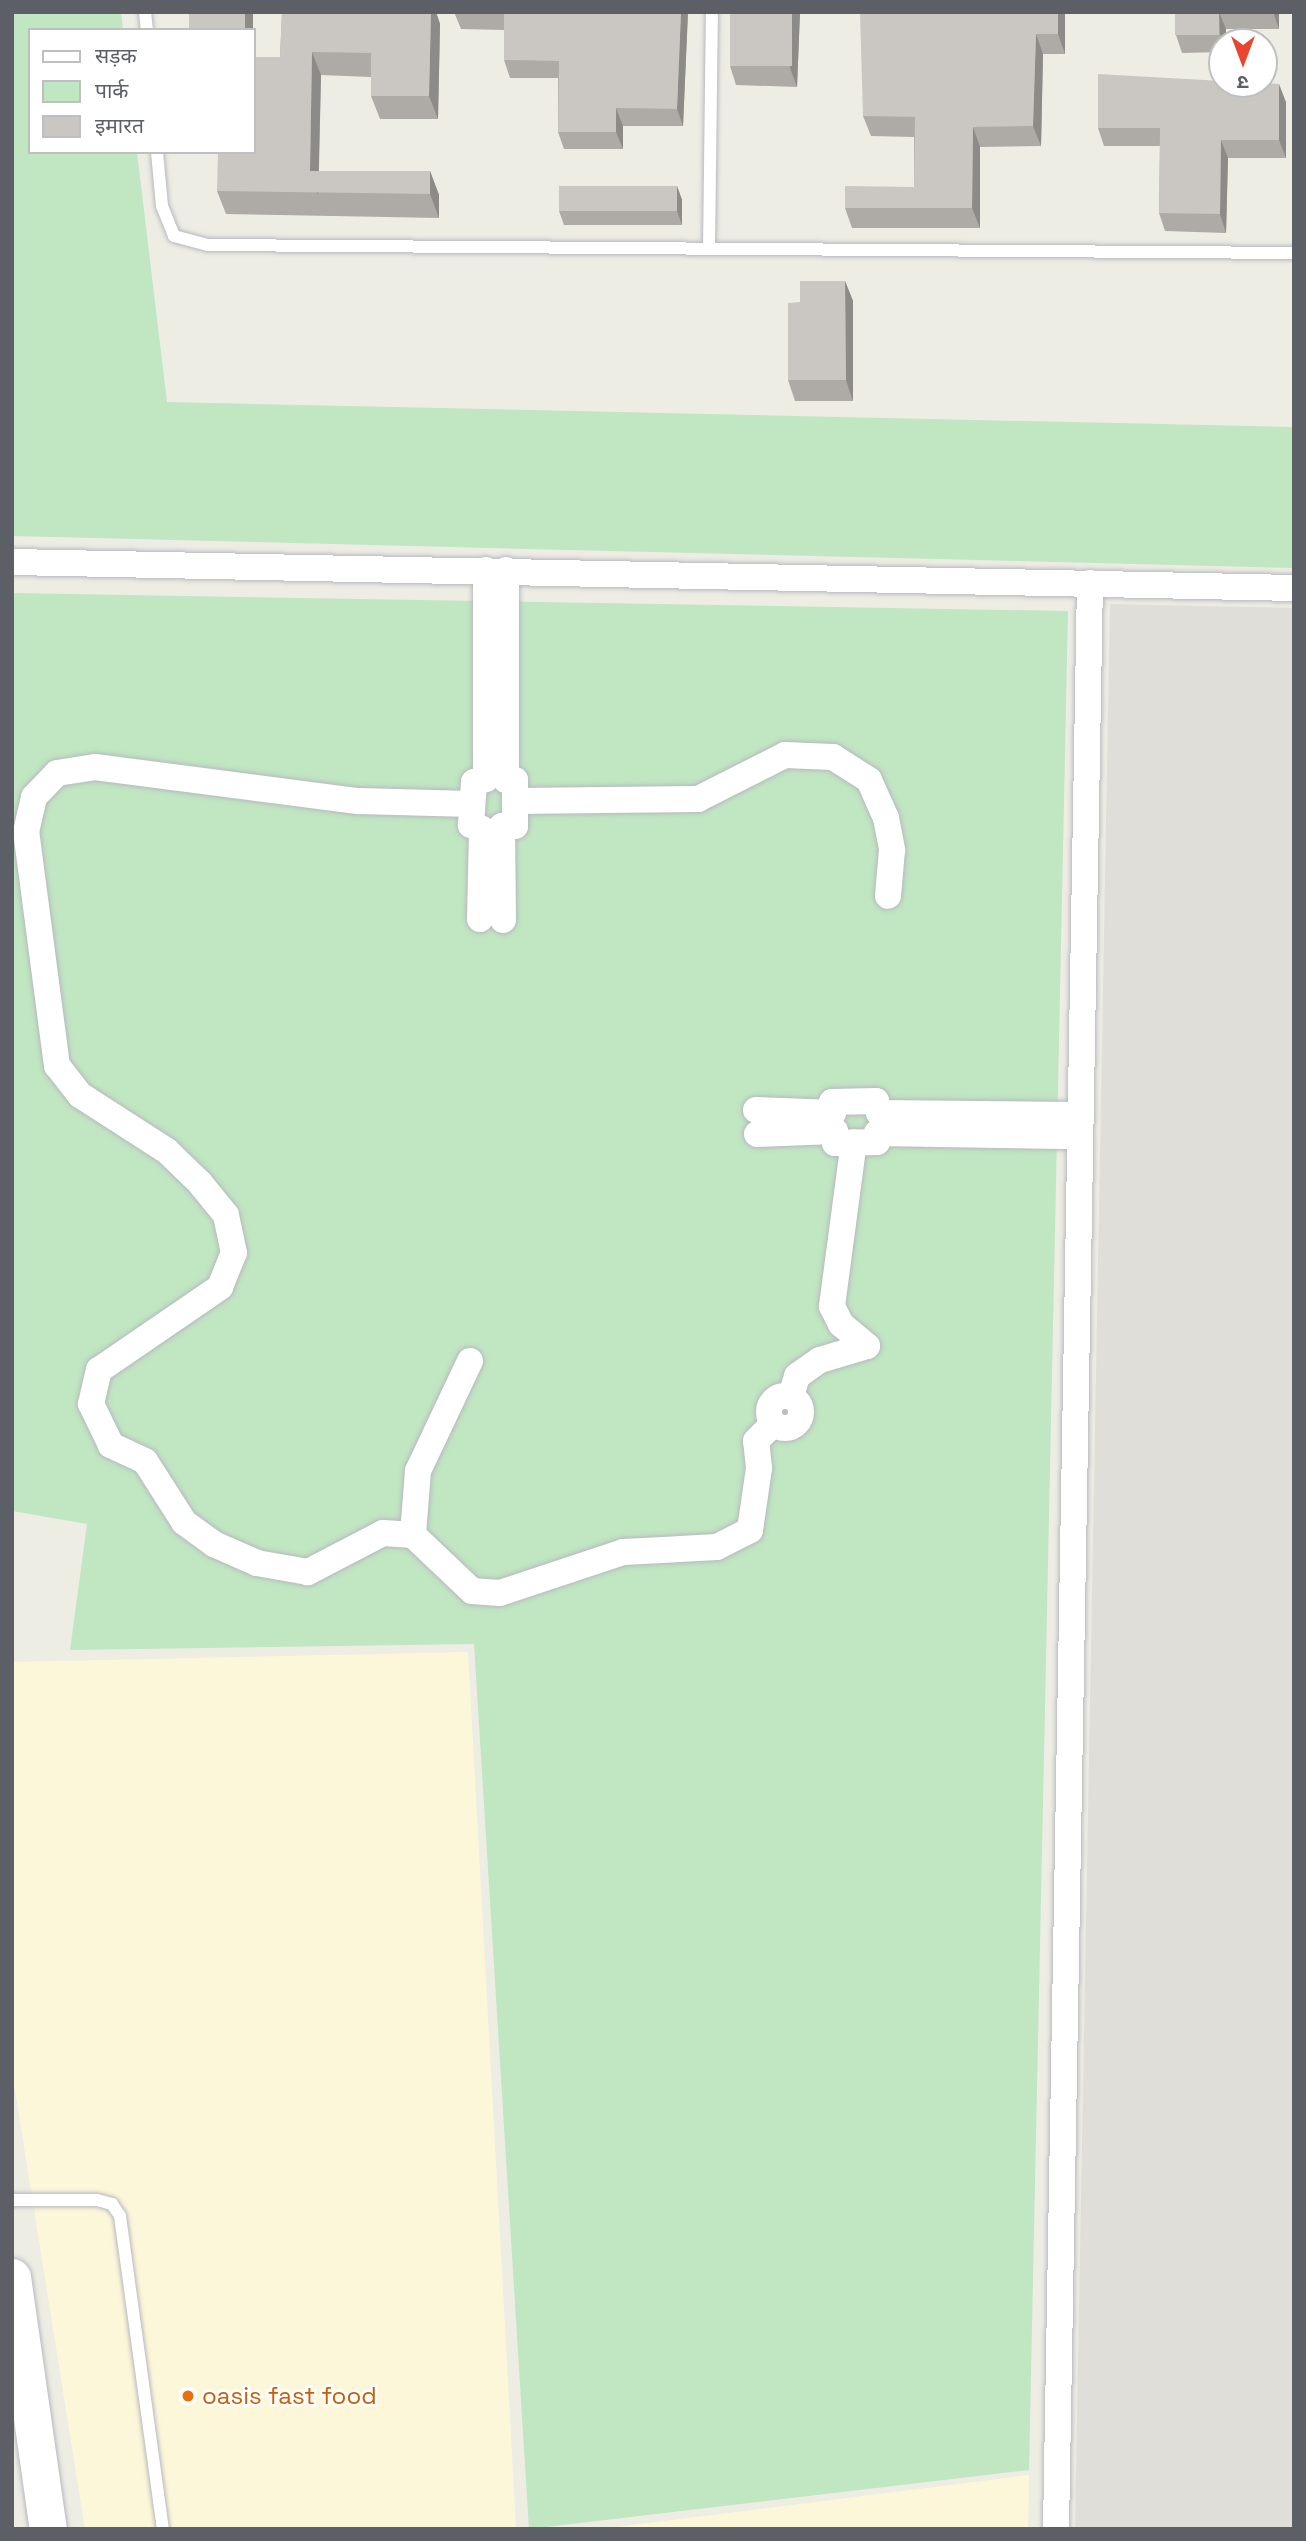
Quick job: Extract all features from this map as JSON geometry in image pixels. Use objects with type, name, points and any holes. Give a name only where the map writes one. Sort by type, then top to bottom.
[{"type":"street","points":[[12,562],[1294,588]]},
{"type":"street","points":[[496,570],[506,780],[515,780],[515,827],[502,827],[492,920],[482,829],[471,825],[474,782],[486,779],[496,570]]},
{"type":"street","points":[[1056,2529],[1078,1126],[1090,583]]},
{"type":"street","points":[[515,801],[698,799],[785,755],[833,757],[869,780],[886,818],[892,850],[888,896]]},
{"type":"street","points":[[472,804],[358,801],[95,767],[57,773],[34,797],[26,832],[57,1066],[80,1096],[167,1151],[200,1184],[226,1215],[234,1253],[220,1287],[99,1370],[91,1404],[111,1445],[145,1461],[184,1522],[257,1563],[308,1572],[383,1533],[413,1535],[472,1591],[500,1593],[622,1552],[716,1547],[750,1530],[759,1468],[756,1441],[786,1434],[771,1403],[791,1396],[797,1376],[820,1360],[867,1346],[841,1324],[832,1306],[854,1142]]},
{"type":"street","points":[[876,1101],[879,1113],[1078,1126],[877,1133],[877,1142],[835,1143],[835,1131],[757,1122],[833,1113],[832,1102],[876,1101]]},
{"type":"street","points":[[413,1535],[418,1471],[470,1361]]},
{"type":"street","points":[[12,2277],[48,2529]]},
{"type":"lane","points":[[709,249],[712,12]]},
{"type":"lane","points":[[157,154],[162,206],[174,236],[207,245],[1294,253]]},
{"type":"lane","points":[[12,2200],[97,2200],[112,2204],[120,2216],[163,2529]]},
{"type":"shaded area","points":[[1110,604],[1294,608],[1294,2529],[1075,2529]]},
{"type":"shaded area","points":[[468,1652],[516,2529],[85,2529],[12,2071],[12,1662]]},
{"type":"shaded area","points":[[1029,2475],[1028,2529],[601,2529]]},
{"type":"green space","points":[[12,12],[121,12],[123,28],[28,28],[28,154],[137,154],[167,402],[1294,427],[1294,568],[12,536]]},
{"type":"green space","points":[[12,593],[1068,611],[1029,2470],[529,2529],[474,1644],[70,1650],[87,1524],[12,1511]]},
{"type":"building","points":[[189,12],[245,12],[245,28],[189,28]]},
{"type":"building","points":[[282,12],[431,12],[429,96],[371,96],[371,53],[312,52],[310,171],[430,171],[430,194],[217,191],[218,154],[256,154],[256,57],[280,57]]},
{"type":"building","points":[[454,12],[681,12],[677,109],[616,108],[616,132],[558,132],[559,61],[504,60],[504,13]]},
{"type":"building","points":[[730,12],[792,12],[792,66],[730,66]]},
{"type":"building","points":[[860,12],[1058,12],[1058,34],[1036,34],[1033,126],[973,127],[972,208],[845,208],[845,186],[914,187],[915,117],[863,116]]},
{"type":"building","points":[[1175,12],[1219,12],[1219,28],[1208,28],[1208,35],[1175,35]]},
{"type":"building","points":[[1098,74],[1208,80],[1208,98],[1278,98],[1279,84],[1279,140],[1221,140],[1220,214],[1159,213],[1160,128],[1098,128]]},
{"type":"building","points":[[559,186],[677,186],[677,211],[559,211]]},
{"type":"building","points":[[800,281],[845,281],[846,380],[788,380],[788,303],[800,302]]},
{"type":"place","name":"oasis fast food","points":[[188,2396]]}]
